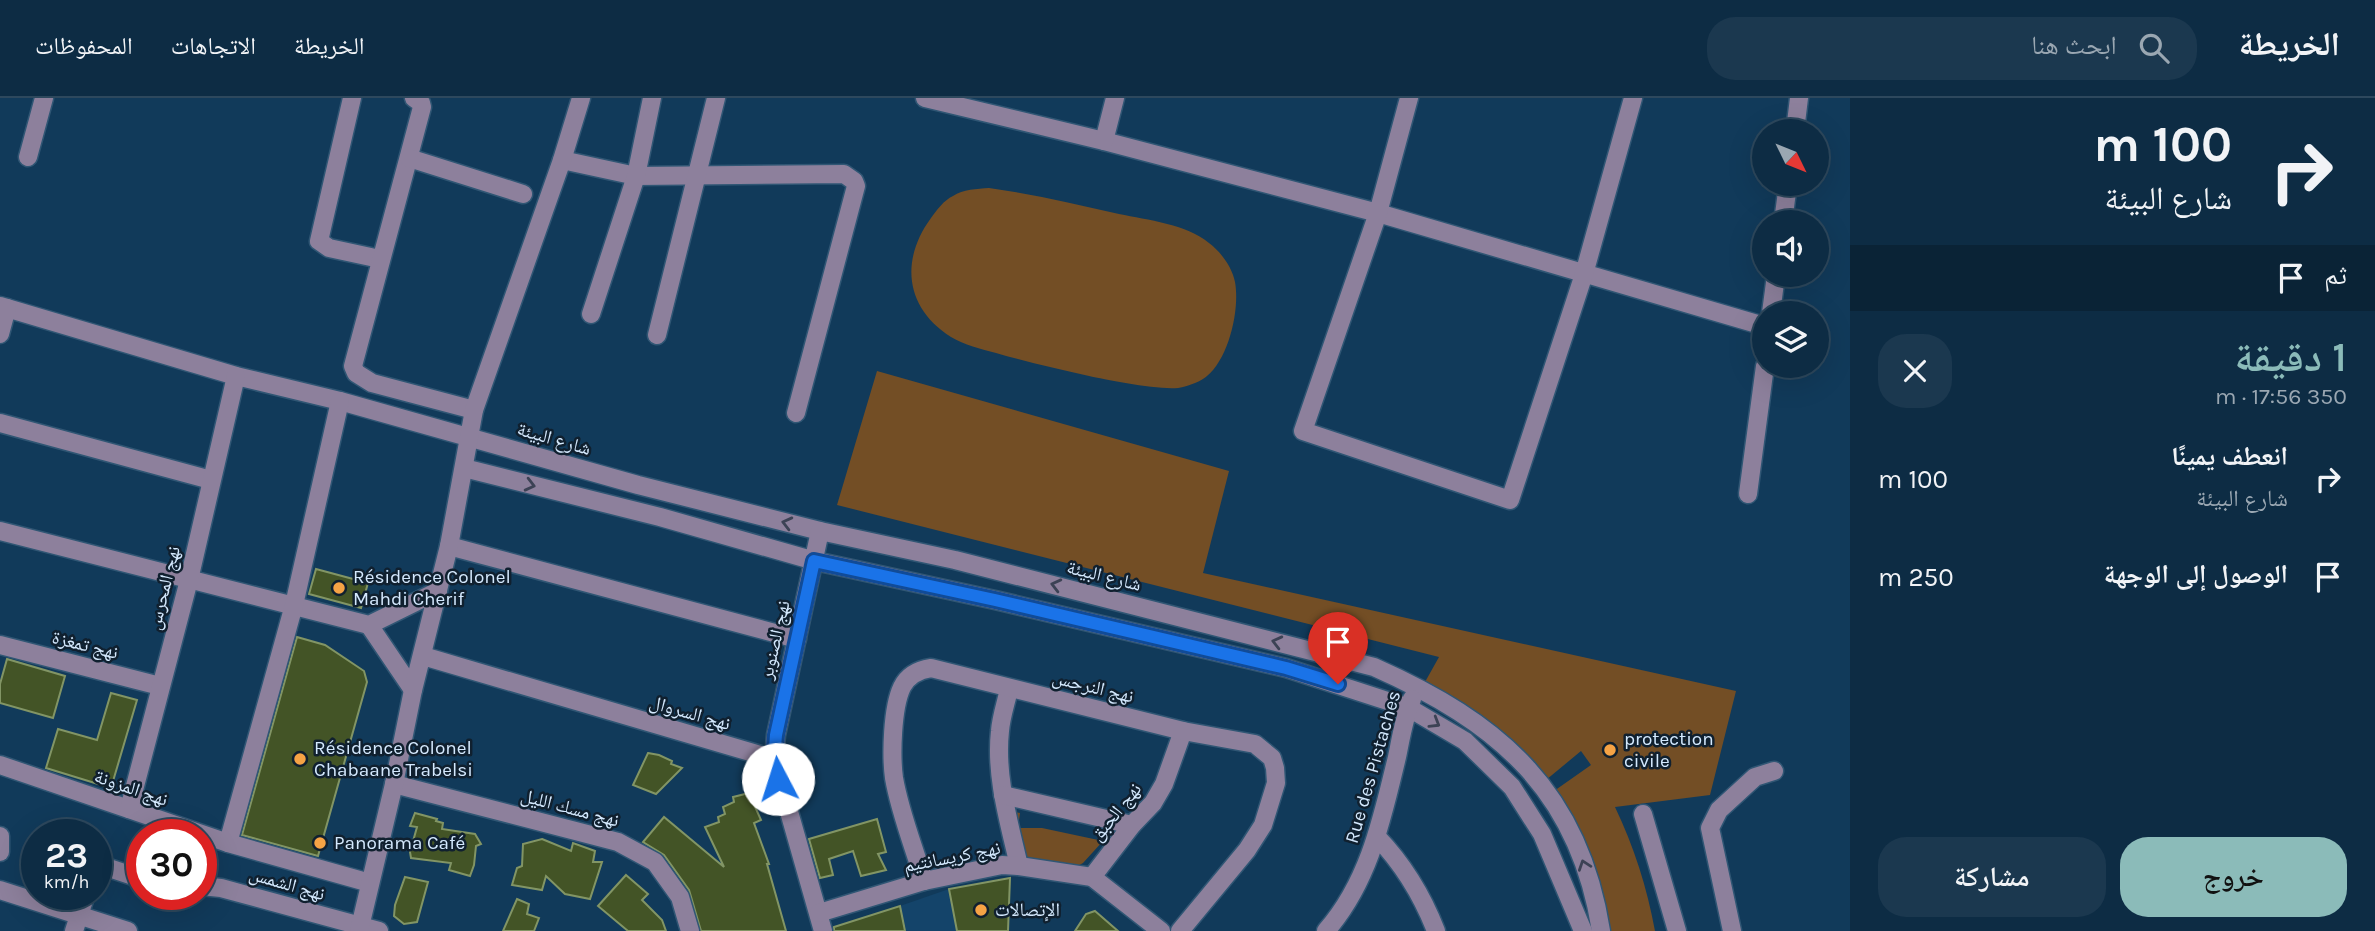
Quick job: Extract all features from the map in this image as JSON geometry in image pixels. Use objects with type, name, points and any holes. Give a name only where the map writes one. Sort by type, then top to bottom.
[{"type":"street","points":[[29,157],[44,98]]},
{"type":"street","points":[[352,98],[319,242],[329,248],[380,259]]},
{"type":"street","points":[[414,98],[422,107],[353,366],[356,373],[372,383],[474,410]]},
{"type":"street","points":[[360,929],[413,690],[449,546],[474,410],[562,160],[581,98]]},
{"type":"street","points":[[591,314],[636,176],[652,98]]},
{"type":"street","points":[[657,335],[716,98]]},
{"type":"street","points":[[925,98],[1104,141],[1378,213],[1752,323]]},
{"type":"street","points":[[1104,141],[1115,98]]},
{"type":"street","points":[[1409,98],[1378,213],[1303,431],[1510,500],[1584,274],[1633,98]]},
{"type":"street","points":[[1796,119],[1799,98]]},
{"type":"street","points":[[409,159],[523,194]]},
{"type":"street","points":[[562,160],[636,176],[844,174],[855,181],[856,186],[796,413]]},
{"type":"street","points":[[0,334],[3,307]]},
{"type":"street","name":"شارع البيئة","points":[[3,307],[236,376],[340,401],[638,485],[820,531],[955,560],[1374,667],[1418,687],[1468,716],[1493,735],[1540,782],[1566,823],[1581,857],[1593,893],[1601,931]]},
{"type":"street","name":"نهج المحرس","points":[[129,809],[189,580],[236,376]]},
{"type":"street","points":[[1748,494],[1763,378]]},
{"type":"street","points":[[228,843],[294,605],[340,401]]},
{"type":"street","points":[[0,423],[211,480]]},
{"type":"street","points":[[464,468],[660,517],[814,561],[1286,668],[1409,708],[1465,741],[1512,788],[1542,834],[1583,931]]},
{"type":"street","points":[[0,531],[369,625],[413,690]]},
{"type":"street","name":"نهج الصنوبر","points":[[774,759],[776,735],[820,531]]},
{"type":"street","points":[[449,546],[797,639]]},
{"type":"street","points":[[369,625],[438,591]]},
{"type":"street","name":"نهج تمغزة","points":[[0,645],[160,686]]},
{"type":"street","name":"نهج السروال","points":[[423,656],[774,759]]},
{"type":"street","name":"نهج النرجس","points":[[924,881],[894,775],[893,737],[902,688],[909,676],[919,670],[932,668],[1183,731],[1255,744],[1272,758],[1276,783],[1263,825],[1247,850],[1180,931]]},
{"type":"street","name":"Rue des Pistaches","points":[[1326,931],[1360,881],[1377,837],[1409,708],[1418,687]]},
{"type":"street","points":[[1009,689],[1000,731],[999,760],[1003,795],[1018,866]]},
{"type":"street","name":"نهج الحبق","points":[[1091,877],[1153,803],[1164,784],[1183,731]]},
{"type":"street","points":[[774,759],[823,931]]},
{"type":"street","name":"نهج المزونة","points":[[0,765],[228,843],[370,883]]},
{"type":"street","points":[[1732,931],[1710,828],[1719,810],[1755,777],[1774,771]]},
{"type":"street","name":"نهج مسك الليل","points":[[394,784],[618,842],[655,862],[680,897],[690,931]]},
{"type":"street","points":[[1003,795],[1132,825]]},
{"type":"street","points":[[1643,814],[1677,931]]},
{"type":"street","points":[[0,836],[0,852]]},
{"type":"street","points":[[1377,837],[1397,858],[1417,888],[1436,931]]},
{"type":"street","name":"نهج كريسانتيم","points":[[819,913],[924,881],[982,869],[1018,866],[1091,877],[1161,931]]},
{"type":"street","name":"نهج الشمس","points":[[217,888],[360,929],[379,931]]},
{"type":"street","points":[[0,890],[76,923],[128,931]]},
{"type":"shaded area","points":[[989,188],[1166,224],[1189,231],[1209,243],[1229,265],[1234,276],[1236,293],[1231,332],[1215,368],[1202,380],[1183,387],[1137,385],[1065,371],[967,345],[951,337],[924,312],[916,298],[912,282],[915,250],[921,234],[946,200],[966,191]]},
{"type":"shaded area","points":[[877,371],[1229,471],[1203,573],[1736,691],[1710,795],[1615,807],[1639,867],[1655,931],[1610,931],[1602,901],[1554,791],[1591,765],[1581,751],[1546,780],[1514,746],[1469,707],[1425,682],[1439,657],[837,505]]},
{"type":"shaded area","points":[[1014,812],[1020,813],[1018,828],[1042,828],[1103,841],[1083,863],[1074,868],[1030,861],[1023,851]]},
{"type":"shaded area","points":[[949,889],[957,931],[905,931],[900,906]]},
{"type":"building","name":"Résidence Colonel Mahdi Cherif","points":[[316,569],[368,583],[361,608],[309,594]]},
{"type":"building","name":"Résidence Colonel Chabaane Trabelsi","points":[[297,637],[325,645],[364,671],[367,682],[318,856],[242,835]]},
{"type":"building","points":[[7,659],[65,676],[53,718],[0,703],[0,684]]},
{"type":"building","points":[[111,693],[137,700],[111,788],[46,768],[58,729],[97,740]]},
{"type":"building","points":[[648,753],[659,755],[682,768],[656,794],[633,785]]},
{"type":"building","points":[[749,793],[761,820],[754,823],[769,864],[786,931],[701,931],[689,890],[664,855],[643,842],[664,817],[724,867],[705,827],[719,822],[718,817],[725,814],[723,807],[734,802],[733,797]]},
{"type":"building","points":[[415,813],[437,819],[436,821],[443,823],[442,829],[475,834],[481,844],[476,846],[470,876],[449,870],[451,863],[411,858],[410,852],[417,827],[410,826]]},
{"type":"building","points":[[877,819],[886,852],[878,854],[886,870],[861,876],[853,851],[829,859],[833,875],[820,878],[809,839]]},
{"type":"building","points":[[542,839],[571,851],[573,843],[595,851],[593,862],[602,862],[590,899],[565,894],[546,876],[542,890],[512,885],[517,868],[522,866],[523,844]]},
{"type":"building","points":[[626,875],[648,894],[642,900],[662,920],[666,931],[628,931],[598,906]]},
{"type":"building","points":[[405,877],[428,882],[417,922],[404,924],[394,916]]},
{"type":"building","name":"الإتصالات","points":[[1010,878],[1008,931],[957,931],[949,889]]},
{"type":"building","points":[[517,899],[529,904],[527,914],[539,918],[534,931],[503,931]]},
{"type":"building","points":[[900,906],[905,931],[834,931],[834,927]]},
{"type":"building","points":[[1095,911],[1118,931],[1075,931],[1086,914]]},
{"type":"place","name":"Résidence Colonel Mahdi Cherif","points":[[339,588]]},
{"type":"place","name":"protection civile","points":[[1610,750]]},
{"type":"place","name":"Résidence Colonel Chabaane Trabelsi","points":[[300,759]]},
{"type":"place","name":"Panorama Café","points":[[320,843]]},
{"type":"place","name":"الإتصالات","points":[[981,910]]},
{"type":"route","points":[[778,779],[774,759],[776,735],[814,561],[1286,668],[1338,684]]}]
